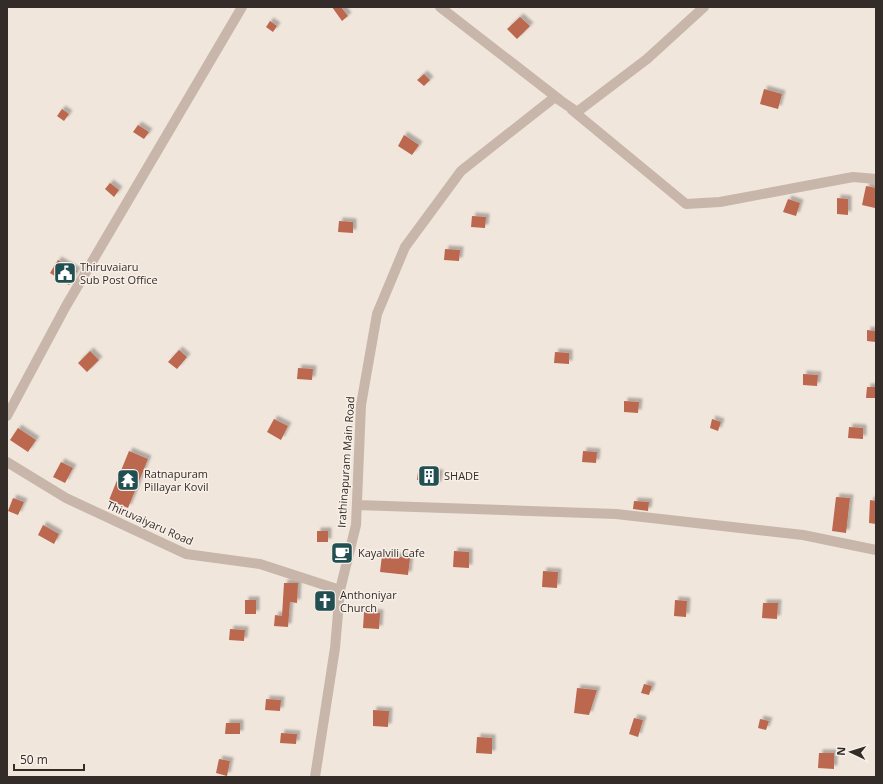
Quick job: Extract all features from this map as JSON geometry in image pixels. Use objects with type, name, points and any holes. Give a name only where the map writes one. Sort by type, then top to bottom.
[{"type":"street","points":[[7,416],[66,306],[242,7]]},
{"type":"street","points":[[440,7],[568,106],[686,204],[720,202],[853,177],[876,179]]},
{"type":"street","name":"Irathinapuram Main Road","points":[[314,777],[335,648],[340,590],[356,525],[361,405],[377,314],[405,246],[461,171],[555,97],[577,112],[647,59],[704,7]]},
{"type":"street","name":"Thiruvaiyaru Road","points":[[7,462],[66,498],[186,554],[260,564],[340,590]]},
{"type":"street","points":[[357,505],[616,514],[803,535],[876,550]]},
{"type":"building","points":[[332,7],[341,7],[348,16],[342,21]]},
{"type":"building","points":[[520,17],[530,26],[517,39],[507,29]]},
{"type":"building","points":[[270,21],[277,26],[273,32],[266,27]]},
{"type":"building","points":[[424,74],[430,80],[424,86],[417,80]]},
{"type":"building","points":[[764,89],[782,94],[778,109],[760,104]]},
{"type":"building","points":[[62,109],[69,114],[64,121],[57,116]]},
{"type":"building","points":[[138,125],[149,132],[144,139],[133,132]]},
{"type":"building","points":[[404,135],[419,145],[412,155],[398,146]]},
{"type":"building","points":[[110,183],[119,190],[114,197],[105,189]]},
{"type":"building","points":[[866,186],[876,188],[875,208],[862,205]]},
{"type":"building","points":[[837,198],[848,199],[848,215],[837,214]]},
{"type":"building","points":[[788,199],[800,203],[796,216],[783,212]]},
{"type":"building","points":[[472,216],[486,217],[485,228],[471,227]]},
{"type":"building","points":[[339,221],[353,222],[353,233],[338,232]]},
{"type":"building","points":[[445,249],[460,250],[459,261],[444,260]]},
{"type":"building","points":[[58,260],[77,271],[69,285],[50,273]]},
{"type":"building","points":[[867,330],[876,331],[876,342],[867,341]]},
{"type":"building","points":[[179,350],[187,357],[177,369],[168,362]]},
{"type":"building","points":[[90,351],[99,360],[87,372],[78,363]]},
{"type":"building","points":[[555,352],[569,353],[569,364],[554,363]]},
{"type":"building","points":[[298,368],[313,369],[312,380],[297,379]]},
{"type":"building","points":[[803,374],[818,375],[817,386],[803,385]]},
{"type":"building","points":[[867,387],[876,387],[876,398],[866,398]]},
{"type":"building","points":[[624,401],[639,402],[638,413],[624,412]]},
{"type":"building","points":[[274,419],[288,426],[281,440],[267,432]]},
{"type":"building","points":[[712,419],[721,422],[718,431],[710,428]]},
{"type":"building","points":[[849,427],[863,428],[863,439],[848,438]]},
{"type":"building","points":[[18,428],[36,440],[28,452],[10,440]]},
{"type":"building","name":"Ratnapuram Pillayar Kovil","points":[[129,451],[148,459],[128,508],[109,500]]},
{"type":"building","points":[[583,451],[597,452],[596,463],[582,462]]},
{"type":"building","points":[[61,462],[73,468],[65,483],[53,477]]},
{"type":"building","name":"SHADE","points":[[418,472],[440,473],[438,485],[421,484],[421,480],[417,480]]},
{"type":"building","points":[[836,497],[850,498],[846,533],[832,531]]},
{"type":"building","points":[[13,498],[24,502],[18,515],[8,511]]},
{"type":"building","points":[[870,500],[876,501],[876,524],[869,523]]},
{"type":"building","points":[[634,501],[649,502],[648,511],[633,509]]},
{"type":"building","points":[[43,525],[59,534],[54,544],[38,535]]},
{"type":"building","points":[[317,531],[328,531],[328,542],[317,542]]},
{"type":"building","points":[[454,551],[469,552],[469,568],[453,567]]},
{"type":"building","points":[[382,555],[410,558],[408,575],[380,572]]},
{"type":"building","points":[[543,571],[558,572],[557,588],[542,587]]},
{"type":"building","points":[[284,583],[298,583],[297,603],[290,602],[288,627],[274,626],[275,615],[282,616]]},
{"type":"building","points":[[245,600],[256,600],[256,614],[245,614]]},
{"type":"building","points":[[675,600],[687,601],[686,617],[674,616]]},
{"type":"building","points":[[763,603],[778,603],[777,619],[762,618]]},
{"type":"building","points":[[364,612],[380,613],[379,629],[363,628]]},
{"type":"building","points":[[230,629],[245,630],[244,641],[229,640]]},
{"type":"building","points":[[644,684],[652,686],[649,695],[641,693]]},
{"type":"building","points":[[577,688],[597,690],[589,715],[574,713]]},
{"type":"building","points":[[266,699],[281,700],[280,711],[265,710]]},
{"type":"building","points":[[373,710],[389,711],[388,727],[373,726]]},
{"type":"building","points":[[634,718],[643,720],[638,737],[629,734]]},
{"type":"building","points":[[760,719],[769,721],[766,730],[758,728]]},
{"type":"building","points":[[226,723],[240,723],[240,734],[225,734]]},
{"type":"building","points":[[281,733],[297,734],[296,744],[280,743]]},
{"type":"building","points":[[477,737],[492,738],[492,754],[476,753]]},
{"type":"building","points":[[819,753],[834,753],[834,769],[818,768]]},
{"type":"building","points":[[219,759],[230,761],[227,776],[216,773]]},
{"type":"place","name":"Thiruvaiaru Sub Post Office","points":[[65,273]]},
{"type":"place","name":"SHADE","points":[[429,476]]},
{"type":"place","name":"Ratnapuram Pillayar Kovil","points":[[128,480]]},
{"type":"place","name":"Kayalvili Cafe","points":[[342,553]]},
{"type":"place","name":"Anthoniyar Church","points":[[325,601]]}]
